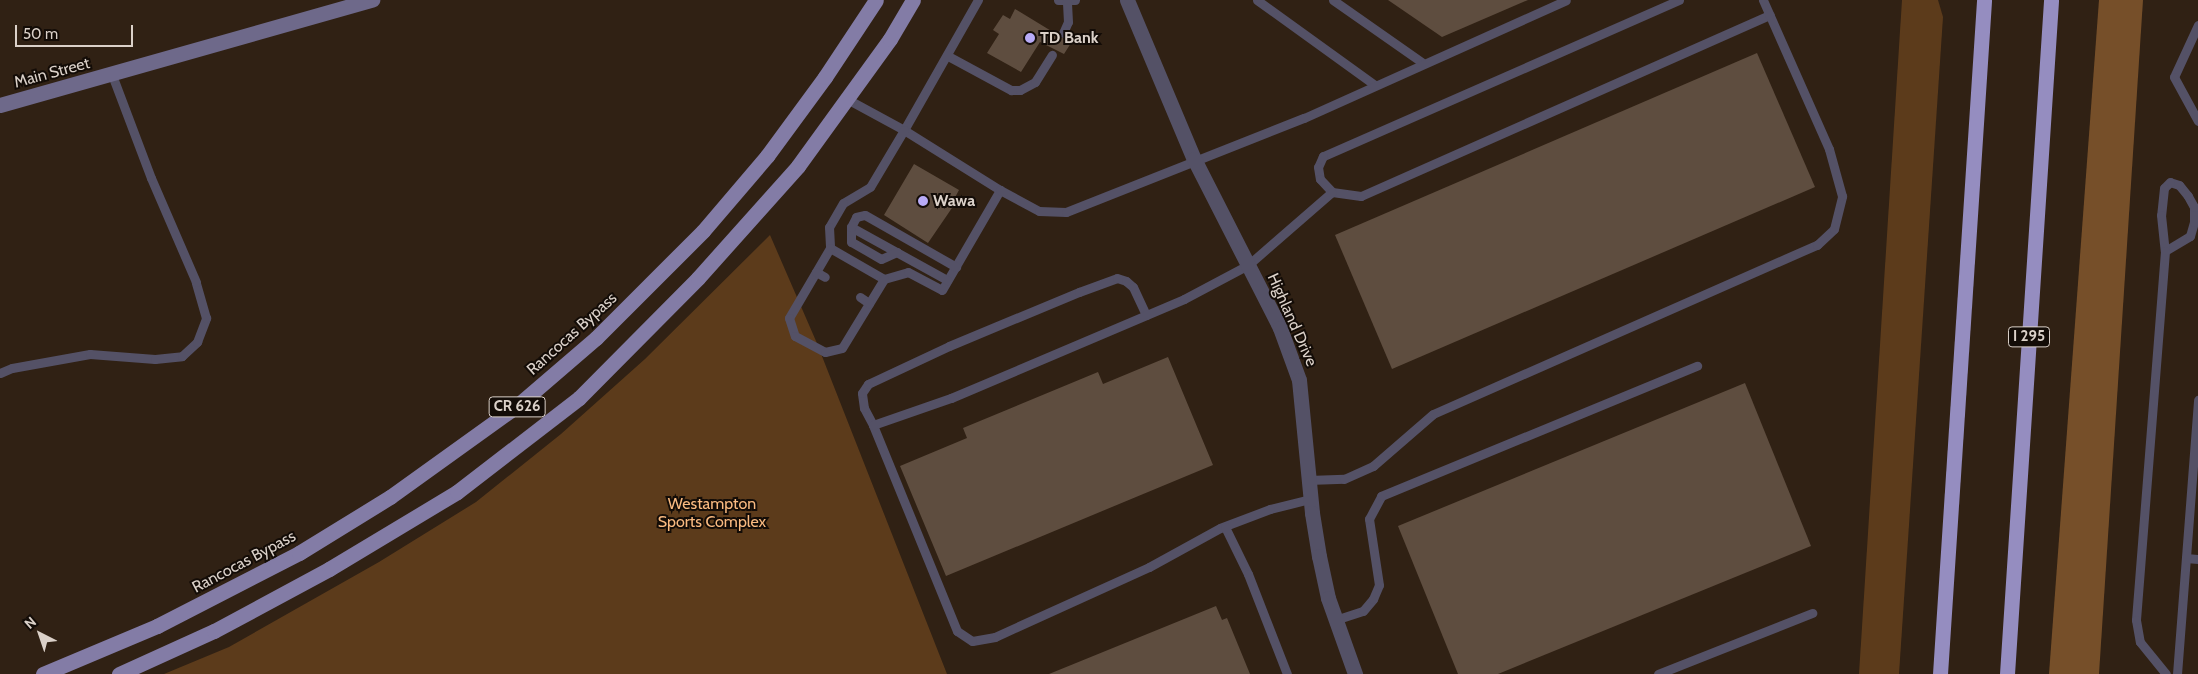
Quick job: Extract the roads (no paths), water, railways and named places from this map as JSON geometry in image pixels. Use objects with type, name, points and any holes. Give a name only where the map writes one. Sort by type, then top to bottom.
[{"type":"highway","points":[[1940,674],[1984,0]]},
{"type":"highway","name":"I 295","points":[[2007,674],[2051,0]]},
{"type":"main road","name":"Rancocas Bypass","points":[[43,674],[165,622],[299,553],[390,498],[518,405],[602,332],[704,231],[767,156],[825,77],[876,0]]},
{"type":"main road","name":"CR 626","points":[[119,674],[214,631],[329,570],[458,492],[579,398],[698,278],[798,166],[890,39],[913,0]]},
{"type":"street","name":"Main Street","points":[[0,105],[112,75],[372,0]]},
{"type":"street","name":"Highland Drive","points":[[1127,0],[1194,159],[1280,328],[1299,380],[1310,499],[1319,556],[1335,620],[1355,674]]},
{"type":"lane","points":[[978,0],[948,56],[870,187],[843,203],[829,227],[830,248],[789,318],[795,336],[825,352],[842,348],[884,279],[908,272],[942,290],[1000,190]]},
{"type":"lane","points":[[1058,0],[1075,0]]},
{"type":"lane","points":[[1257,0],[1375,85]]},
{"type":"lane","points":[[1333,0],[1423,63]]},
{"type":"lane","points":[[847,98],[904,130],[1000,190],[1039,211],[1066,212],[1194,159],[1304,118],[1566,0]]},
{"type":"lane","points":[[1679,0],[1323,156],[1318,167],[1320,179],[1332,192],[1361,196],[1770,15]]},
{"type":"lane","points":[[1308,480],[1344,479],[1373,466],[1433,414],[1817,245],[1834,229],[1842,196],[1829,149],[1763,0]]},
{"type":"lane","points":[[1063,33],[1068,22],[1067,1]]},
{"type":"lane","points":[[2198,25],[2182,56],[2174,77],[2198,121]]},
{"type":"lane","points":[[948,56],[1011,90],[1020,90],[1035,82],[1052,55]]},
{"type":"lane","points":[[0,373],[12,368],[90,354],[155,359],[182,356],[197,342],[206,318],[196,282],[150,178],[112,75]]},
{"type":"lane","points":[[2165,251],[2190,236],[2194,222],[2194,207],[2188,196],[2179,185],[2170,182],[2164,188],[2161,215],[2165,251],[2136,620],[2140,642],[2166,674]]},
{"type":"lane","points":[[873,426],[951,398],[1184,299],[1248,265],[1332,192]]},
{"type":"lane","points":[[897,252],[881,259],[851,242],[851,227],[856,217],[865,215],[956,267]]},
{"type":"lane","points":[[851,227],[947,280]]},
{"type":"lane","points":[[830,248],[884,279]]},
{"type":"lane","points":[[816,272],[825,277]]},
{"type":"lane","points":[[1146,315],[1133,287],[1126,281],[1118,278],[1079,292],[949,346],[868,384],[862,393],[864,408],[957,631],[972,641],[995,636],[1140,571],[1225,527],[1270,509],[1310,499]]},
{"type":"lane","points":[[860,297],[869,303]]},
{"type":"lane","points":[[800,299],[808,304]]},
{"type":"lane","points":[[844,324],[854,330]]},
{"type":"lane","points":[[1335,620],[1363,611],[1374,599],[1378,585],[1369,519],[1381,496],[1697,366]]},
{"type":"lane","points":[[2177,674],[2198,400]]},
{"type":"lane","points":[[1225,527],[1248,574],[1287,674]]},
{"type":"lane","points":[[2186,558],[2198,559]]},
{"type":"lane","points":[[1658,674],[1812,613]]},
{"type":"place","name":"TD Bank","points":[[1030,38]]},
{"type":"place","name":"Wawa","points":[[923,201]]},
{"type":"park label","name":"Westampton Sports Complex","points":[[712,513]]}]
